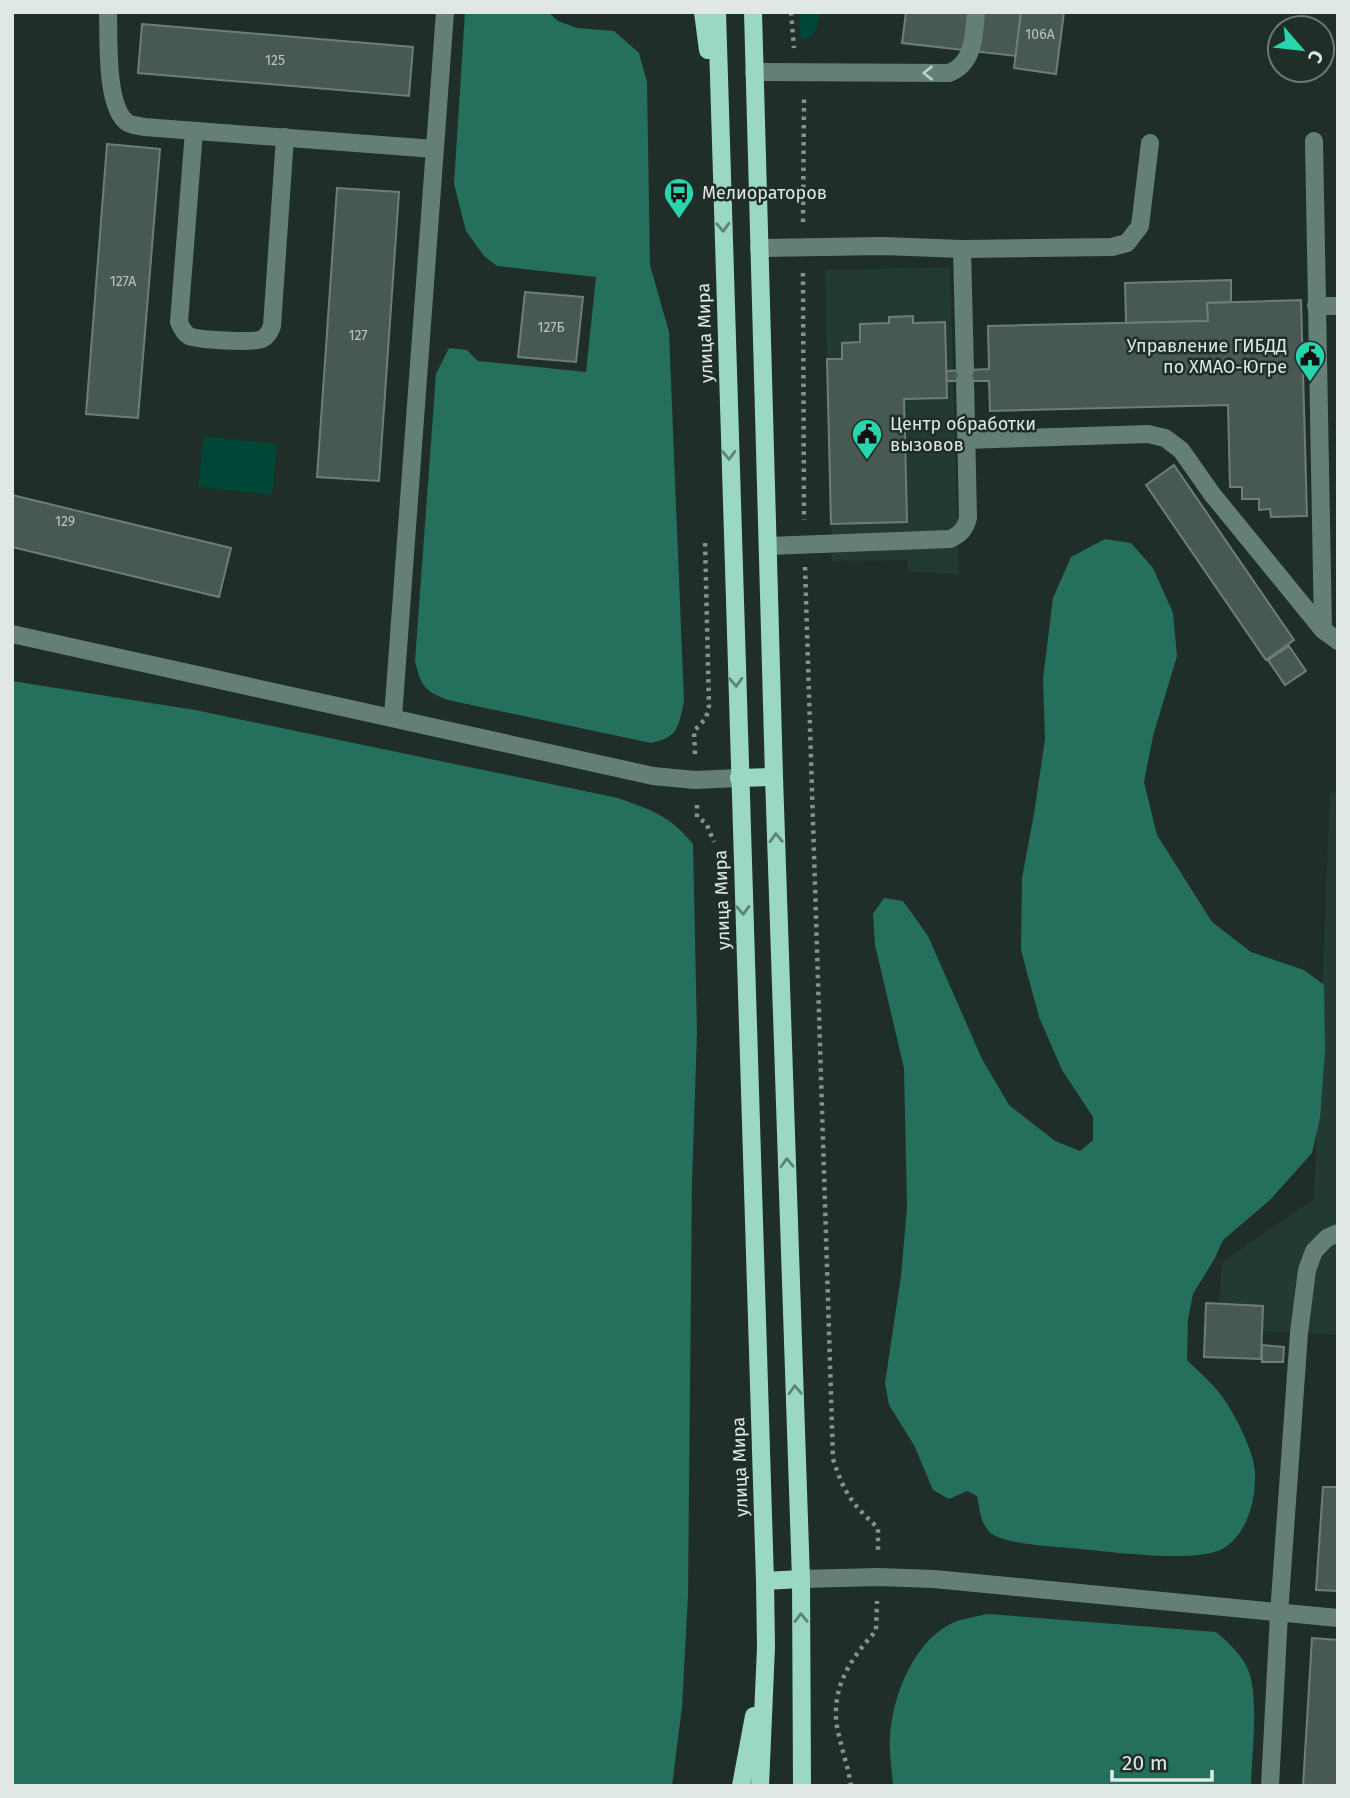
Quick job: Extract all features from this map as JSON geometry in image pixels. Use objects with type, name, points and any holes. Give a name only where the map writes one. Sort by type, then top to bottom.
[{"type":"main road","points":[[703,12],[720,140]]},
{"type":"main road","name":"улица Мира","points":[[717,12],[765,1581],[766,1647],[760,1786]]},
{"type":"main road","points":[[753,12],[774,777],[801,1579],[802,1786]]},
{"type":"main road","points":[[739,778],[774,777]]},
{"type":"main road","points":[[765,1581],[801,1579]]},
{"type":"main road","points":[[741,1786],[766,1647]]},
{"type":"main road","points":[[802,1686],[808,1786]]},
{"type":"street","points":[[108,12],[113,97],[119,113],[129,123],[144,127],[434,149]]},
{"type":"street","points":[[393,717],[445,12]]},
{"type":"street","points":[[754,72],[949,73],[959,69],[965,62],[971,48],[976,12]]},
{"type":"street","points":[[194,131],[179,322],[185,332],[195,338],[258,341],[265,338],[272,326],[285,137]]},
{"type":"street","points":[[1314,141],[1316,306],[1331,636]]},
{"type":"street","points":[[759,248],[1112,247],[1127,243],[1140,226],[1150,143]]},
{"type":"street","points":[[768,546],[950,540],[959,536],[965,528],[968,518],[962,249]]},
{"type":"street","points":[[1316,306],[1338,306]]},
{"type":"street","points":[[966,440],[1147,434],[1165,438],[1181,450],[1212,494],[1331,636]]},
{"type":"street","points":[[12,634],[653,776],[695,780],[739,778]]},
{"type":"street","points":[[1270,1786],[1299,1333],[1307,1270],[1314,1251],[1327,1238],[1338,1233]]},
{"type":"street","points":[[801,1579],[934,1579],[1338,1618]]},
{"type":"path","points":[[791,12],[791,34],[804,96],[804,529]]},
{"type":"path","points":[[704,529],[709,706],[706,718],[694,731],[695,780],[697,817],[706,823],[716,847]]},
{"type":"path","points":[[805,565],[833,1459],[846,1493],[878,1528],[876,1631],[845,1671],[838,1690],[837,1727],[851,1786]]},
{"type":"shaded area","points":[[950,267],[959,574],[908,572],[907,560],[832,561],[825,270]]},
{"type":"shaded area","points":[[1330,793],[1338,793],[1338,1335],[1263,1331],[1261,1359],[1204,1357],[1206,1303],[1219,1303],[1222,1262],[1314,1199]]},
{"type":"green space","points":[[465,12],[548,12],[558,21],[577,28],[614,31],[639,53],[647,82],[650,265],[669,332],[684,702],[676,730],[660,741],[651,743],[448,700],[434,694],[425,686],[417,669],[415,661],[436,374],[449,348],[467,350],[478,361],[586,372],[596,277],[497,266],[484,256],[466,231],[454,184]]},
{"type":"green space","points":[[800,12],[820,12],[816,31],[808,40],[802,39],[800,35]]},
{"type":"green space","points":[[204,436],[277,444],[272,495],[198,487]]},
{"type":"green space","points":[[1105,539],[1131,543],[1153,568],[1173,613],[1177,656],[1153,736],[1144,782],[1157,835],[1212,922],[1251,952],[1304,970],[1324,985],[1325,1051],[1320,1118],[1312,1153],[1270,1200],[1223,1240],[1193,1294],[1188,1319],[1187,1360],[1217,1390],[1232,1411],[1247,1443],[1255,1472],[1252,1504],[1239,1534],[1224,1548],[1196,1555],[1155,1556],[1035,1545],[999,1538],[988,1530],[983,1521],[977,1496],[967,1491],[949,1499],[933,1490],[914,1445],[889,1405],[885,1383],[901,1276],[907,1207],[904,1068],[875,945],[873,914],[884,898],[903,901],[928,936],[982,1059],[1009,1105],[1055,1141],[1080,1151],[1093,1140],[1093,1117],[1062,1070],[1039,1017],[1021,950],[1022,878],[1045,739],[1043,679],[1053,598],[1071,557]]},
{"type":"green space","points":[[12,681],[195,710],[618,798],[660,815],[676,826],[693,844],[697,1032],[692,1183],[688,1595],[682,1707],[672,1786],[12,1786]]},
{"type":"green space","points":[[988,1614],[1216,1632],[1240,1656],[1250,1675],[1254,1714],[1251,1786],[893,1786],[890,1749],[892,1721],[901,1686],[909,1670],[929,1640],[942,1629],[957,1621]]},
{"type":"building","points":[[906,12],[1021,12],[1016,56],[902,43]]},
{"type":"building","points":[[1021,12],[1064,12],[1056,74],[1014,68]]},
{"type":"building","points":[[142,24],[413,47],[409,96],[138,73]]},
{"type":"building","points":[[107,144],[160,149],[138,418],[86,414]]},
{"type":"building","points":[[337,188],[399,192],[379,481],[317,477]]},
{"type":"building","points":[[1231,280],[1231,302],[1207,303],[1208,321],[1126,323],[1125,283]]},
{"type":"building","points":[[525,292],[583,297],[576,362],[518,357]]},
{"type":"building","points":[[1301,300],[1307,516],[1271,517],[1270,509],[1259,510],[1259,499],[1242,499],[1242,487],[1230,487],[1228,405],[990,411],[989,381],[946,381],[946,371],[989,369],[988,326],[1208,321],[1207,303]]},
{"type":"building","name":"Центр обработки вызовов","points":[[913,316],[913,323],[945,322],[947,398],[904,399],[907,522],[831,524],[827,359],[842,359],[842,343],[860,342],[860,324],[889,323],[889,317]]},
{"type":"building","points":[[1174,465],[1294,640],[1266,660],[1146,485]]},
{"type":"building","points":[[12,495],[231,548],[219,597],[12,547]]},
{"type":"building","points":[[1289,646],[1306,671],[1285,685],[1268,660]]},
{"type":"building","points":[[1206,1303],[1263,1306],[1261,1359],[1204,1357]]},
{"type":"building","points":[[1262,1345],[1284,1347],[1283,1362],[1262,1362]]},
{"type":"building","points":[[1323,1487],[1338,1487],[1338,1591],[1316,1590]]},
{"type":"building","points":[[1312,1638],[1338,1640],[1338,1786],[1303,1786]]},
{"type":"place","name":"Мелиораторов","points":[[679,220]]},
{"type":"place","name":"Управление ГИБДД по ХМАО-Югре","points":[[1310,383]]},
{"type":"place","name":"Центр обработки вызовов","points":[[867,461]]}]
